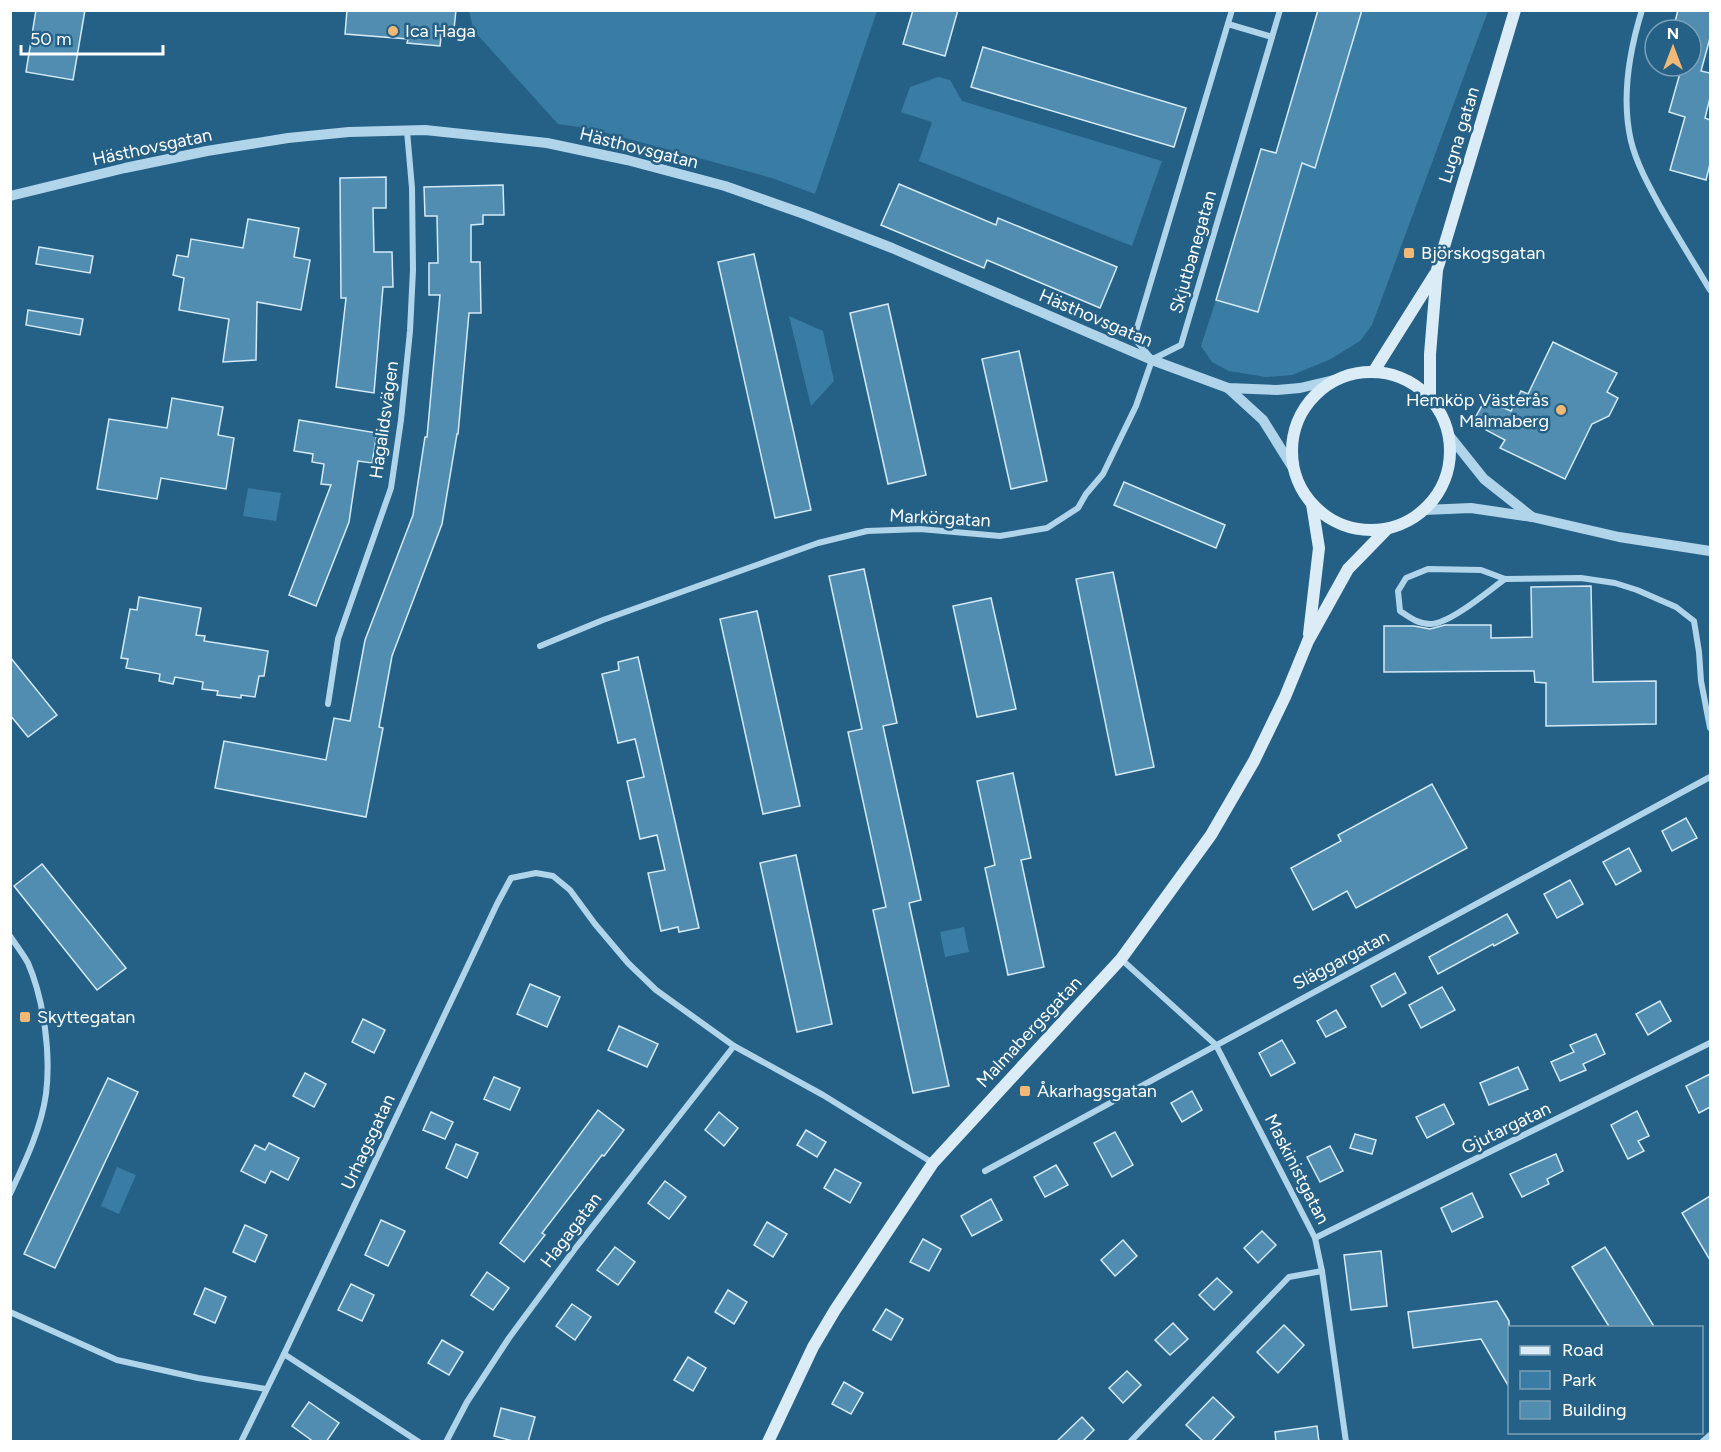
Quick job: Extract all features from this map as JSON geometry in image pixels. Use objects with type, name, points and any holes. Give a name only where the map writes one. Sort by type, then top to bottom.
[{"type":"main road","name":"Lugna gatan","points":[[1430,397],[1430,354],[1437,270],[1515,10]]},
{"type":"main road","name":"Lugna gatan","points":[[1374,371],[1437,270]]},
{"type":"main road","points":[[1374,371],[1395,375],[1414,384],[1430,397],[1441,414],[1448,434],[1450,455],[1446,475],[1437,494],[1424,510],[1407,522],[1387,529],[1367,530],[1346,527],[1328,518],[1312,504],[1300,487],[1293,468],[1291,447],[1295,426],[1304,408],[1317,392],[1334,380],[1354,373],[1374,371]]},
{"type":"main road","name":"Malmabergsgatan","points":[[1308,641],[1319,548],[1312,504]]},
{"type":"main road","name":"Malmabergsgatan","points":[[768,1442],[813,1347],[933,1163],[1121,959],[1211,835],[1254,761],[1285,697],[1308,641],[1348,568],[1387,529]]},
{"type":"street","name":"Skjutbanegatan","points":[[1232,10],[1134,338],[1152,360],[1181,345],[1280,10]]},
{"type":"street","points":[[1642,10],[1629,67],[1626,103],[1631,140],[1645,180],[1710,290]]},
{"type":"street","points":[[1228,24],[1272,37]]},
{"type":"street","name":"Hästhovsgatan","points":[[10,196],[125,168],[207,151],[288,138],[349,132],[425,130],[547,143],[627,160],[725,186],[807,215],[892,248],[1152,360],[1228,388],[1277,390],[1299,388],[1334,380]]},
{"type":"street","name":"Hagalidsvägen","points":[[328,704],[338,639],[391,488],[401,420],[410,331],[413,270],[412,189],[407,131]]},
{"type":"street","name":"Markörgatan","points":[[540,645],[818,543],[867,531],[920,529],[1000,536],[1047,528],[1078,508],[1086,494],[1103,474],[1136,406],[1152,360]]},
{"type":"street","name":"Hästhovsgatan","points":[[1228,388],[1263,420],[1293,468]]},
{"type":"street","points":[[1448,434],[1484,479],[1532,518]]},
{"type":"street","points":[[1424,510],[1471,508],[1532,518],[1619,537],[1710,551]]},
{"type":"street","points":[[1505,579],[1447,620],[1431,624],[1414,620],[1400,611],[1398,591],[1406,578],[1428,569],[1481,570],[1505,579],[1581,578],[1615,583],[1637,590],[1676,608],[1694,621],[1701,681],[1710,728]]},
{"type":"street","name":"Släggargatan","points":[[985,1171],[1710,777]]},
{"type":"street","name":"Urhagsgatan","points":[[241,1442],[497,904],[511,879],[536,873],[553,876],[570,890],[628,963],[656,990],[734,1046]]},
{"type":"street","points":[[10,936],[27,962],[39,995],[48,1072],[46,1095],[38,1126],[10,1194]]},
{"type":"street","name":"Maskinistgatan","points":[[1121,959],[1216,1045],[1315,1238],[1322,1271],[1346,1442]]},
{"type":"street","name":"Gjutargatan","points":[[1315,1238],[1710,1043]]},
{"type":"street","points":[[734,1046],[823,1095],[933,1163]]},
{"type":"street","name":"Hagagatan","points":[[446,1442],[467,1402],[509,1338],[574,1250],[734,1046]]},
{"type":"street","points":[[1130,1442],[1289,1276],[1322,1271]]},
{"type":"street","points":[[10,1312],[117,1360],[198,1378],[266,1389]]},
{"type":"street","points":[[284,1354],[419,1442]]},
{"type":"street","points":[[1702,1442],[1710,1435]]},
{"type":"green space","points":[[469,10],[877,11],[815,194],[772,178],[592,129],[558,124],[474,31]]},
{"type":"green space","points":[[1362,11],[1488,11],[1372,325],[1360,341],[1329,360],[1292,375],[1266,377],[1229,371],[1212,362],[1201,346],[1216,300],[1258,312],[1302,163],[1315,167]]},
{"type":"green space","points":[[938,77],[950,80],[962,101],[1162,161],[1132,246],[919,161],[932,122],[901,112],[910,87]]},
{"type":"green space","points":[[789,316],[823,331],[834,381],[811,406]]},
{"type":"green space","points":[[248,488],[281,493],[276,521],[243,516]]},
{"type":"green space","points":[[964,927],[969,952],[945,957],[940,932]]},
{"type":"green space","points":[[117,1167],[136,1175],[119,1214],[101,1206]]},
{"type":"building","points":[[36,10],[85,10],[73,80],[26,72]]},
{"type":"building","name":"Ica Haga","points":[[347,10],[456,10],[454,29],[442,28],[440,46],[407,43],[408,39],[345,34]]},
{"type":"building","points":[[913,10],[958,10],[945,56],[903,44]]},
{"type":"building","points":[[1318,10],[1362,10],[1315,168],[1302,163],[1258,312],[1216,300],[1261,149],[1276,153]]},
{"type":"building","points":[[1678,10],[1710,10],[1710,38],[1703,64],[1703,18],[1676,18]]},
{"type":"building","points":[[983,47],[1186,108],[1174,147],[971,87]]},
{"type":"building","points":[[1703,71],[1710,73],[1710,98],[1705,118],[1710,120],[1710,164],[1706,180],[1670,170],[1685,117],[1669,112],[1679,78],[1703,78]]},
{"type":"building","points":[[386,177],[386,208],[373,208],[374,252],[392,252],[393,287],[383,287],[374,393],[336,387],[346,298],[341,298],[340,178]]},
{"type":"building","points":[[899,184],[996,225],[998,218],[1117,267],[1100,308],[987,260],[984,268],[881,225]]},
{"type":"building","points":[[503,185],[504,215],[483,215],[483,224],[471,225],[471,262],[480,262],[481,313],[469,313],[458,434],[442,524],[392,656],[379,727],[383,728],[366,817],[215,788],[224,741],[326,760],[334,718],[350,721],[365,640],[413,515],[425,437],[427,437],[440,295],[429,295],[429,263],[438,263],[437,216],[425,216],[424,187]]},
{"type":"building","points":[[248,219],[299,228],[294,257],[310,260],[301,310],[257,302],[256,360],[223,362],[229,319],[179,310],[184,278],[173,275],[177,255],[188,257],[191,239],[243,248]]},
{"type":"building","points":[[39,247],[93,256],[90,273],[36,264]]},
{"type":"building","points":[[754,254],[811,510],[775,518],[718,262]]},
{"type":"building","points":[[888,304],[926,475],[888,484],[850,313]]},
{"type":"building","points":[[28,310],[83,319],[80,335],[26,325]]},
{"type":"building","name":"Hemköp Västerås Malmaberg","points":[[1553,342],[1617,373],[1607,392],[1618,398],[1609,416],[1592,424],[1565,479],[1500,448],[1505,440],[1486,430],[1487,427],[1474,420],[1485,400],[1511,411],[1521,391],[1528,394]]},
{"type":"building","points":[[1019,351],[1047,481],[1011,489],[982,359]]},
{"type":"building","points":[[172,398],[223,407],[218,435],[234,438],[226,489],[161,478],[157,499],[97,489],[109,419],[167,428]]},
{"type":"building","points":[[299,420],[377,433],[372,463],[358,461],[349,522],[316,606],[289,595],[331,485],[321,484],[324,464],[312,462],[313,454],[294,451]]},
{"type":"building","points":[[1124,482],[1225,525],[1216,548],[1114,505]]},
{"type":"building","points":[[864,569],[897,723],[883,726],[921,900],[909,903],[949,1086],[913,1093],[873,910],[886,907],[848,732],[862,729],[829,576]]},
{"type":"building","points":[[1113,572],[1154,767],[1116,775],[1076,579]]},
{"type":"building","points":[[1591,586],[1593,682],[1656,681],[1656,724],[1546,726],[1546,683],[1535,682],[1534,671],[1384,672],[1384,626],[1414,626],[1430,629],[1445,625],[1491,625],[1491,638],[1532,637],[1531,587]]},
{"type":"building","points":[[139,597],[201,608],[196,635],[205,636],[204,641],[268,651],[264,676],[259,676],[255,697],[217,695],[218,691],[202,689],[203,682],[175,677],[173,684],[159,681],[160,674],[126,668],[128,659],[121,658],[130,609],[137,610]]},
{"type":"building","points":[[991,598],[1016,709],[977,717],[953,606]]},
{"type":"building","points":[[757,611],[800,806],[763,814],[720,619]]},
{"type":"building","points":[[10,657],[57,715],[28,737],[10,715]]},
{"type":"building","points":[[638,657],[699,928],[679,932],[678,927],[661,931],[648,873],[665,870],[657,835],[640,839],[627,781],[644,777],[635,739],[618,743],[602,674],[619,670],[618,662]]},
{"type":"building","points":[[1013,773],[1031,858],[1021,860],[1044,967],[1008,975],[985,868],[995,865],[977,781]]},
{"type":"building","points":[[1432,784],[1467,848],[1356,908],[1347,891],[1313,910],[1291,868],[1341,841],[1338,835]]},
{"type":"building","points":[[1686,818],[1697,838],[1672,851],[1662,831]]},
{"type":"building","points":[[1629,848],[1641,871],[1616,885],[1603,862]]},
{"type":"building","points":[[796,855],[832,1024],[797,1032],[760,863]]},
{"type":"building","points":[[42,864],[126,968],[97,990],[14,886]]},
{"type":"building","points":[[1570,880],[1583,904],[1557,918],[1544,894]]},
{"type":"building","points":[[1507,914],[1518,933],[1438,974],[1429,957]]},
{"type":"building","points":[[1395,973],[1406,993],[1382,1007],[1371,986]]},
{"type":"building","points":[[530,984],[560,997],[547,1027],[517,1014]]},
{"type":"building","points":[[1442,987],[1455,1010],[1421,1028],[1409,1005]]},
{"type":"building","points":[[1660,1001],[1671,1021],[1648,1035],[1636,1014]]},
{"type":"building","points":[[1336,1010],[1346,1027],[1326,1037],[1317,1021]]},
{"type":"building","points":[[363,1019],[385,1030],[374,1053],[352,1042]]},
{"type":"building","points":[[619,1026],[658,1044],[647,1067],[608,1050]]},
{"type":"building","points":[[1596,1034],[1605,1054],[1583,1064],[1586,1070],[1560,1081],[1551,1062],[1574,1052],[1570,1045]]},
{"type":"building","points":[[1282,1040],[1295,1063],[1271,1076],[1259,1053]]},
{"type":"building","points":[[1518,1067],[1528,1089],[1489,1105],[1480,1083]]},
{"type":"building","points":[[305,1073],[326,1084],[314,1107],[293,1096]]},
{"type":"building","points":[[1710,1074],[1710,1107],[1699,1113],[1686,1086]]},
{"type":"building","points":[[494,1077],[520,1088],[510,1110],[484,1099]]},
{"type":"building","points":[[108,1078],[138,1092],[55,1268],[24,1254]]},
{"type":"building","points":[[1192,1091],[1202,1110],[1182,1122],[1171,1103]]},
{"type":"building","points":[[1444,1104],[1454,1124],[1427,1138],[1416,1117]]},
{"type":"building","points":[[598,1110],[624,1130],[542,1233],[545,1235],[524,1262],[500,1243]]},
{"type":"building","points":[[1637,1111],[1649,1136],[1638,1141],[1644,1151],[1628,1159],[1611,1125]]},
{"type":"building","points":[[431,1112],[453,1122],[445,1139],[423,1130]]},
{"type":"building","points":[[719,1112],[738,1128],[724,1146],[705,1130]]},
{"type":"building","points":[[806,1130],[826,1142],[817,1157],[797,1145]]},
{"type":"building","points":[[1115,1132],[1133,1165],[1112,1177],[1094,1143]]},
{"type":"building","points":[[1355,1134],[1376,1140],[1372,1154],[1350,1148]]},
{"type":"building","points":[[269,1143],[299,1158],[288,1180],[271,1171],[265,1183],[241,1171],[255,1145],[265,1150]]},
{"type":"building","points":[[456,1144],[478,1153],[467,1178],[446,1168]]},
{"type":"building","points":[[1330,1146],[1343,1171],[1320,1182],[1307,1157]]},
{"type":"building","points":[[1556,1154],[1563,1171],[1547,1179],[1549,1184],[1522,1197],[1510,1174]]},
{"type":"building","points":[[1056,1165],[1068,1185],[1045,1197],[1034,1177]]},
{"type":"building","points":[[835,1169],[861,1183],[850,1203],[824,1188]]},
{"type":"building","points":[[665,1181],[686,1197],[669,1219],[648,1203]]},
{"type":"building","points":[[1472,1193],[1483,1217],[1452,1232],[1441,1208]]},
{"type":"building","points":[[1710,1196],[1710,1260],[1682,1213]]},
{"type":"building","points":[[991,1199],[1002,1220],[972,1236],[961,1216]]},
{"type":"building","points":[[381,1220],[405,1231],[388,1266],[365,1255]]},
{"type":"building","points":[[767,1222],[787,1234],[773,1257],[754,1245]]},
{"type":"building","points":[[245,1225],[267,1235],[255,1262],[233,1252]]},
{"type":"building","points":[[1262,1231],[1276,1245],[1258,1263],[1244,1248]]},
{"type":"building","points":[[923,1239],[941,1249],[929,1271],[910,1262]]},
{"type":"building","points":[[1123,1240],[1137,1256],[1115,1276],[1101,1260]]},
{"type":"building","points":[[615,1247],[635,1262],[618,1285],[597,1270]]},
{"type":"building","points":[[1605,1247],[1654,1326],[1609,1326],[1572,1267]]},
{"type":"building","points":[[1381,1251],[1387,1306],[1351,1310],[1344,1255]]},
{"type":"building","points":[[487,1272],[509,1288],[493,1310],[471,1295]]},
{"type":"building","points":[[1217,1278],[1232,1292],[1214,1310],[1199,1295]]},
{"type":"building","points":[[351,1284],[374,1295],[362,1321],[338,1310]]},
{"type":"building","points":[[205,1288],[226,1297],[215,1323],[194,1314]]},
{"type":"building","points":[[728,1290],[747,1302],[734,1324],[715,1312]]},
{"type":"building","points":[[1497,1301],[1509,1321],[1508,1385],[1481,1339],[1413,1348],[1408,1312]]},
{"type":"building","points":[[572,1304],[591,1317],[575,1340],[556,1326]]},
{"type":"building","points":[[886,1309],[903,1319],[891,1340],[873,1330]]},
{"type":"building","points":[[1173,1323],[1188,1339],[1170,1355],[1155,1340]]},
{"type":"building","points":[[1284,1325],[1304,1345],[1278,1373],[1257,1352]]},
{"type":"building","points":[[442,1340],[463,1352],[449,1375],[428,1363]]},
{"type":"building","points":[[688,1357],[706,1368],[693,1391],[674,1380]]},
{"type":"building","points":[[1127,1371],[1141,1385],[1123,1403],[1109,1388]]},
{"type":"building","points":[[844,1382],[863,1393],[851,1414],[832,1404]]},
{"type":"building","points":[[1213,1397],[1234,1417],[1211,1442],[1204,1442],[1186,1425]]},
{"type":"building","points":[[309,1402],[339,1423],[326,1442],[314,1442],[292,1426]]},
{"type":"building","points":[[501,1408],[535,1417],[528,1442],[517,1442],[494,1436]]},
{"type":"building","points":[[1082,1417],[1094,1430],[1082,1442],[1056,1442]]},
{"type":"building","points":[[1317,1426],[1319,1442],[1276,1442],[1275,1432]]},
{"type":"place","name":"Ica Haga","points":[[393,31]]},
{"type":"place","name":"Björskogsgatan","points":[[1409,253]]},
{"type":"place","name":"Hemköp Västerås Malmaberg","points":[[1561,410]]},
{"type":"place","name":"Skyttegatan","points":[[25,1017]]},
{"type":"place","name":"Åkarhagsgatan","points":[[1025,1091]]}]
